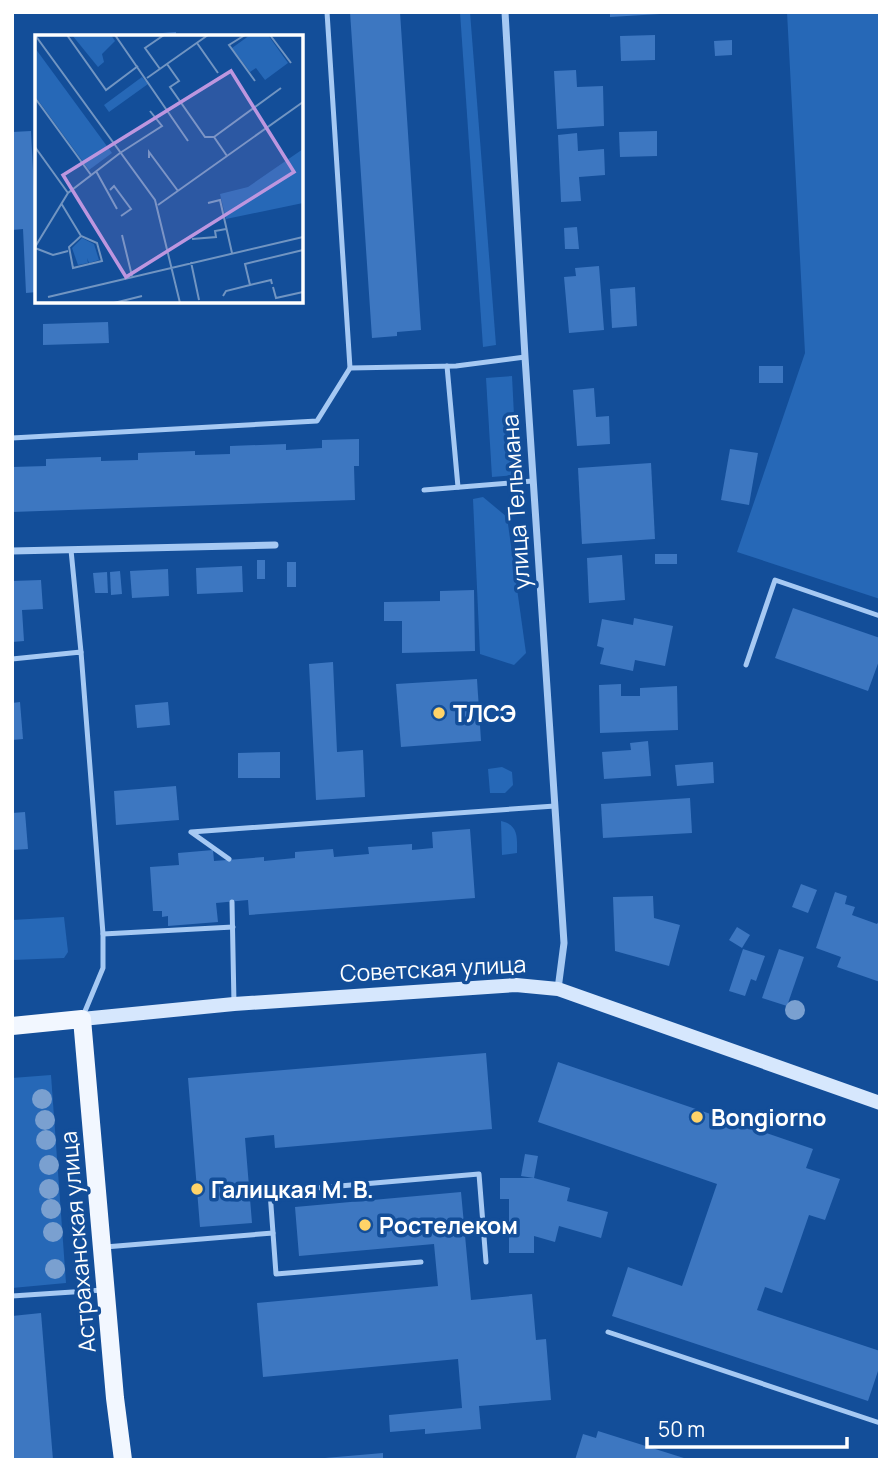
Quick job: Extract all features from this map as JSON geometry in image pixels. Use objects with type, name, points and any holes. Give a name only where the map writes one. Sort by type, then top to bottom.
[{"type":"main road","name":"Советская улица","points":[[12,1026],[234,1004],[516,985],[558,989],[880,1103]]},
{"type":"main road","name":"Астраханская улица","points":[[82,1019],[123,1460]]},
{"type":"street","name":"улица Тельмана","points":[[505,12],[564,943],[558,989]]},
{"type":"street","points":[[12,551],[275,545]]},
{"type":"lane","points":[[12,439],[317,421],[350,368],[327,12]]},
{"type":"lane","points":[[350,368],[447,366],[525,357]]},
{"type":"lane","points":[[447,366],[458,487]]},
{"type":"lane","points":[[424,490],[533,481]]},
{"type":"lane","points":[[71,550],[103,934],[103,968],[82,1019]]},
{"type":"lane","points":[[746,665],[775,580],[880,616]]},
{"type":"lane","points":[[12,659],[80,652]]},
{"type":"lane","points":[[229,859],[191,832],[556,806]]},
{"type":"lane","points":[[232,902],[234,1004]]},
{"type":"lane","points":[[103,934],[233,927]]},
{"type":"lane","points":[[421,1262],[276,1274],[270,1192],[479,1174],[486,1262]]},
{"type":"lane","points":[[102,1248],[273,1233]]},
{"type":"lane","points":[[12,1296],[105,1289]]},
{"type":"lane","points":[[608,1332],[880,1423]]},
{"type":"shaded area","points":[[460,12],[470,12],[496,345],[483,347]]},
{"type":"shaded area","points":[[787,12],[880,12],[880,599],[737,552],[805,353]]},
{"type":"shaded area","points":[[512,376],[517,475],[492,477],[486,378]]},
{"type":"shaded area","points":[[483,497],[507,517],[526,653],[514,665],[480,654],[473,499]]},
{"type":"shaded area","points":[[502,767],[512,772],[513,785],[505,793],[490,793],[488,769]]},
{"type":"shaded area","points":[[501,821],[514,829],[517,853],[502,855]]},
{"type":"shaded area","points":[[64,917],[68,952],[64,958],[12,960],[12,920]]},
{"type":"shaded area","points":[[51,1075],[66,1283],[12,1288],[12,1078]]},
{"type":"building","points":[[350,12],[400,12],[421,330],[397,332],[397,336],[372,338]]},
{"type":"building","points":[[610,12],[660,12],[660,14],[610,17]]},
{"type":"building","points":[[176,32],[176,35],[136,35]]},
{"type":"building","points":[[655,35],[655,60],[621,61],[620,36]]},
{"type":"building","points":[[732,40],[732,55],[715,56],[714,41]]},
{"type":"building","points":[[576,70],[577,87],[603,86],[604,126],[557,129],[554,71]]},
{"type":"building","points":[[31,131],[35,190],[35,292],[26,293],[23,229],[12,230],[12,132]]},
{"type":"building","points":[[657,131],[657,156],[620,157],[619,132]]},
{"type":"building","points":[[577,133],[578,151],[604,149],[605,175],[579,177],[581,201],[561,202],[558,135]]},
{"type":"building","points":[[577,227],[579,249],[565,249],[564,228]]},
{"type":"building","points":[[599,266],[604,330],[569,333],[564,277],[576,276],[575,268]]},
{"type":"building","points":[[635,287],[637,326],[612,328],[610,289]]},
{"type":"building","points":[[108,322],[109,343],[43,345],[43,324]]},
{"type":"building","points":[[759,366],[783,366],[783,383],[759,383]]},
{"type":"building","points":[[594,388],[596,417],[609,416],[610,444],[577,446],[573,390]]},
{"type":"building","points":[[359,439],[359,466],[354,466],[355,500],[12,512],[12,467],[46,466],[46,459],[101,457],[101,461],[138,460],[138,453],[195,451],[195,455],[230,454],[230,446],[286,444],[286,450],[322,448],[322,440]]},
{"type":"building","points":[[730,449],[758,453],[749,505],[721,500]]},
{"type":"building","points":[[651,463],[655,539],[582,544],[578,468]]},
{"type":"building","points":[[655,554],[677,554],[677,564],[655,564]]},
{"type":"building","points":[[622,555],[625,600],[589,603],[587,558]]},
{"type":"building","points":[[257,560],[265,560],[265,579],[257,579]]},
{"type":"building","points":[[287,562],[296,562],[296,587],[287,587]]},
{"type":"building","points":[[242,566],[243,592],[197,594],[196,568]]},
{"type":"building","points":[[168,569],[169,596],[132,598],[130,571]]},
{"type":"building","points":[[120,571],[122,594],[111,595],[110,572]]},
{"type":"building","points":[[107,572],[108,593],[95,593],[93,573]]},
{"type":"building","points":[[41,580],[43,609],[22,610],[24,641],[12,642],[12,581]]},
{"type":"building","points":[[474,590],[475,651],[402,653],[402,621],[384,621],[384,602],[440,601],[440,591]]},
{"type":"building","points":[[793,608],[880,638],[880,658],[868,691],[775,658]]},
{"type":"building","points":[[634,618],[673,626],[665,666],[635,660],[633,671],[600,664],[604,648],[597,646],[602,619],[633,625]]},
{"type":"building","points":[[333,662],[337,752],[363,750],[365,797],[316,800],[309,664]]},
{"type":"building","name":"ТЛСЭ","points":[[477,679],[481,741],[401,747],[396,684]]},
{"type":"building","points":[[621,684],[621,696],[640,696],[640,688],[677,686],[678,730],[600,733],[599,685]]},
{"type":"building","points":[[20,702],[23,739],[12,740],[12,703]]},
{"type":"building","points":[[168,702],[170,725],[137,728],[135,705]]},
{"type":"building","points":[[648,741],[651,776],[604,779],[602,752],[631,750],[630,743]]},
{"type":"building","points":[[280,752],[280,778],[238,778],[238,753]]},
{"type":"building","points":[[713,762],[714,783],[677,786],[675,765]]},
{"type":"building","points":[[176,786],[179,820],[116,825],[114,791]]},
{"type":"building","points":[[690,798],[692,833],[603,838],[601,804]]},
{"type":"building","points":[[25,812],[28,849],[12,850],[12,813]]},
{"type":"building","points":[[470,829],[475,898],[249,915],[248,900],[216,903],[218,922],[168,926],[168,916],[162,917],[162,911],[153,911],[150,867],[179,865],[178,853],[213,850],[214,861],[264,857],[264,861],[295,858],[295,852],[333,849],[334,857],[369,854],[368,847],[412,844],[412,850],[433,848],[432,832]]},
{"type":"building","points":[[801,884],[817,890],[808,913],[792,907]]},
{"type":"building","points":[[835,892],[847,896],[845,904],[855,907],[852,915],[877,924],[880,919],[880,982],[837,967],[841,957],[816,948]]},
{"type":"building","points":[[653,896],[654,918],[680,925],[669,966],[615,951],[613,897]]},
{"type":"building","points":[[737,927],[750,935],[742,948],[729,940]]},
{"type":"building","points":[[743,949],[765,956],[756,981],[751,979],[745,996],[729,991]]},
{"type":"building","points":[[779,949],[804,957],[787,1006],[762,998]]},
{"type":"building","points":[[486,1053],[492,1129],[275,1148],[274,1135],[245,1138],[252,1223],[200,1227],[188,1078]]},
{"type":"building","points":[[558,1062],[813,1149],[806,1168],[840,1179],[825,1220],[809,1215],[782,1293],[765,1287],[757,1310],[880,1351],[880,1365],[868,1401],[612,1316],[628,1267],[682,1286],[717,1184],[538,1122]]},
{"type":"building","points":[[525,1154],[538,1156],[534,1178],[521,1176]]},
{"type":"building","points":[[500,1178],[534,1178],[570,1188],[567,1201],[608,1212],[601,1238],[559,1226],[555,1242],[534,1236],[534,1253],[509,1253],[509,1199],[500,1199]]},
{"type":"building","points":[[461,1192],[471,1300],[532,1294],[536,1340],[546,1339],[551,1400],[479,1406],[481,1429],[425,1434],[425,1429],[390,1432],[389,1415],[462,1408],[458,1359],[263,1377],[257,1303],[438,1286],[434,1244],[299,1256],[295,1207]]},
{"type":"building","points":[[41,1313],[53,1460],[12,1460],[12,1316]]},
{"type":"building","points":[[598,1431],[687,1460],[575,1460],[583,1434],[596,1438]]},
{"type":"building","points":[[383,1453],[383,1460],[325,1458]]},
{"type":"place","name":"ТЛСЭ","points":[[439,713]]},
{"type":"place","name":"Bongiorno","points":[[697,1117]]},
{"type":"place","name":"Галицкая М. В.","points":[[197,1189]]},
{"type":"place","name":"Ростелеком","points":[[365,1225]]}]
